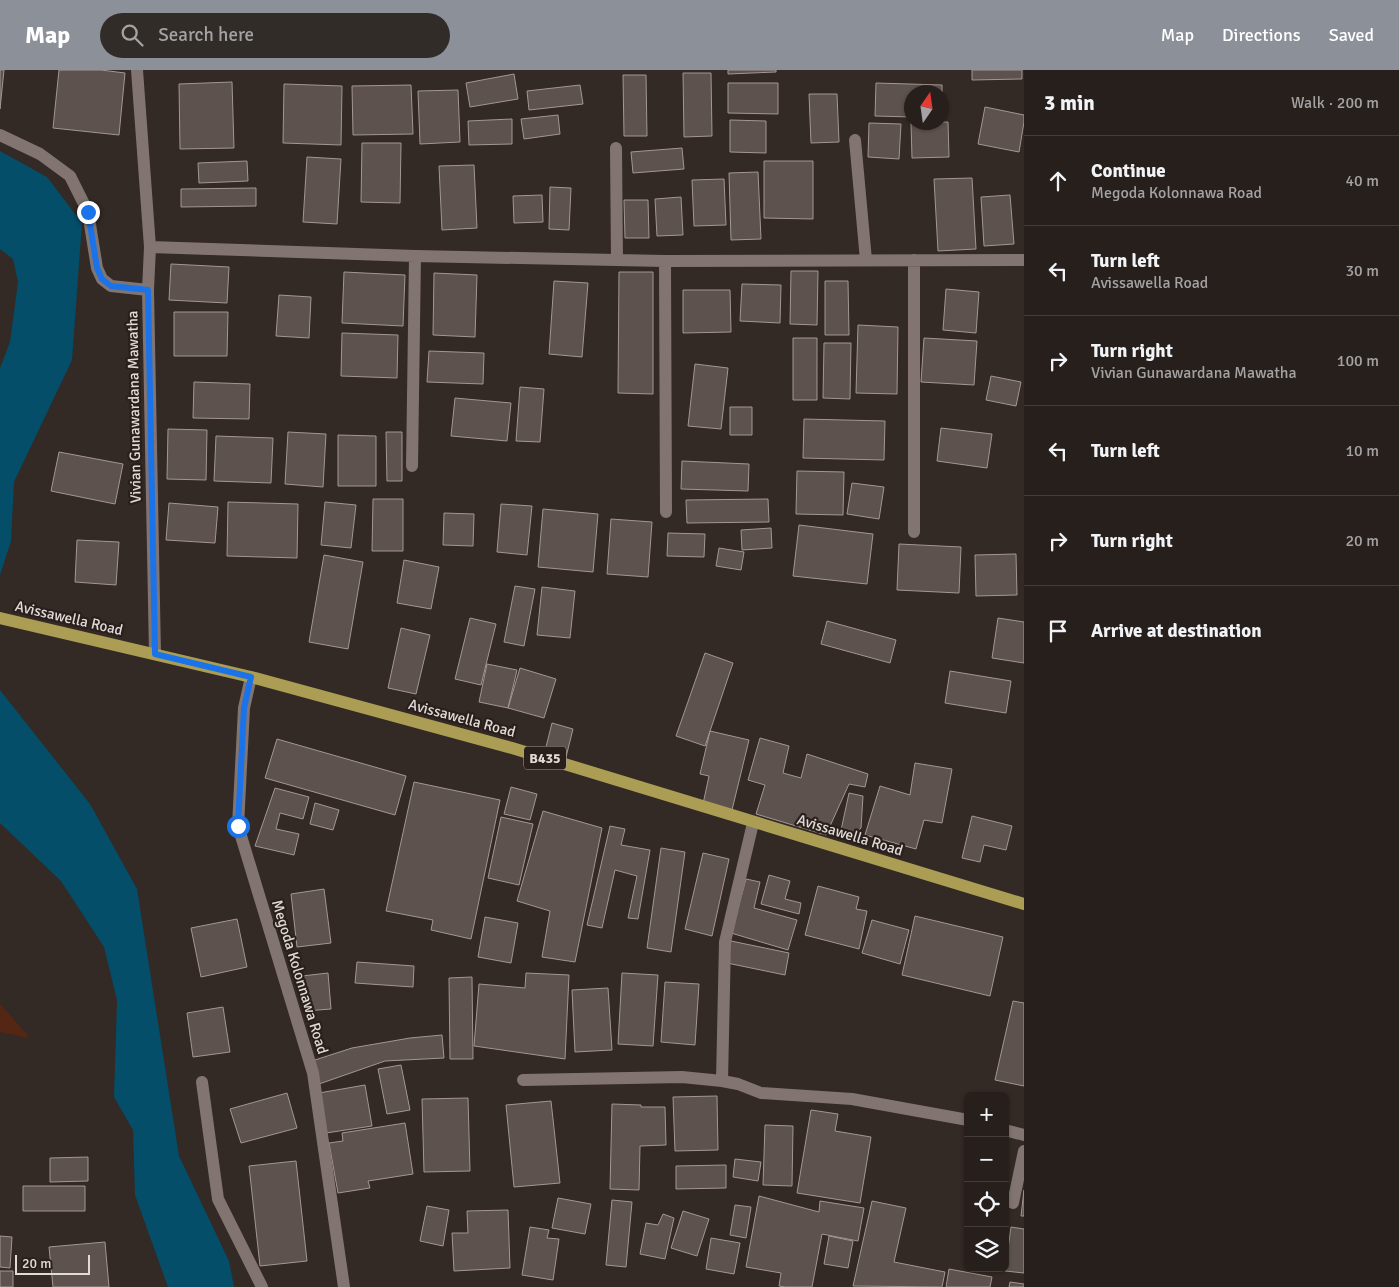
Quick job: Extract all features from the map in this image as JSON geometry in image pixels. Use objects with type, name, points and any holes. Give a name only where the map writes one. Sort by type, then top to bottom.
[{"type":"main road","name":"Avissawella Road","points":[[0,618],[251,677],[512,748],[753,823],[1024,904]]},
{"type":"street","name":"Vivian Gunawardana Mawatha","points":[[137,70],[150,247],[148,290],[155,654]]},
{"type":"street","points":[[0,134],[40,154],[70,176],[88,212],[97,268],[102,279],[111,286],[148,290]]},
{"type":"street","points":[[855,140],[866,260]]},
{"type":"street","points":[[616,148],[617,260]]},
{"type":"street","points":[[150,247],[415,256],[665,261],[1024,260]]},
{"type":"street","points":[[412,466],[415,256]]},
{"type":"street","points":[[914,260],[914,532]]},
{"type":"street","points":[[665,261],[666,512]]},
{"type":"street","name":"Megoda Kolonnawa Road","points":[[251,677],[244,708],[238,826],[313,1074],[344,1287]]},
{"type":"street","points":[[722,1080],[724,942],[753,823]]},
{"type":"street","points":[[523,1080],[682,1077],[722,1080],[761,1093],[852,1099],[964,1119]]},
{"type":"street","points":[[202,1082],[218,1199],[262,1287]]},
{"type":"street","points":[[1009,1131],[1024,1135]]},
{"type":"street","points":[[1013,1203],[1024,1150]]},
{"type":"shaded area","points":[[0,1004],[30,1038],[0,1032]]},
{"type":"water","points":[[0,151],[47,177],[82,223],[72,360],[14,482],[11,541],[0,575],[0,368],[10,342],[18,282],[13,259],[0,249]]},
{"type":"water","points":[[0,690],[90,804],[137,889],[179,1156],[229,1261],[234,1287],[168,1287],[135,1195],[133,1130],[114,1097],[117,1000],[104,947],[61,881],[0,823]]},
{"type":"building","points":[[0,70],[4,70],[0,109]]},
{"type":"building","points":[[59,70],[101,70],[125,73],[119,135],[53,128]]},
{"type":"building","points":[[728,70],[776,70],[776,72],[728,74]]},
{"type":"building","points":[[972,70],[1022,70],[1022,79],[972,80]]},
{"type":"building","points":[[683,73],[711,73],[712,136],[684,137]]},
{"type":"building","points":[[514,74],[518,99],[470,107],[466,83]]},
{"type":"building","points":[[623,75],[646,75],[647,136],[624,136]]},
{"type":"building","points":[[232,82],[234,148],[180,149],[179,84]]},
{"type":"building","points":[[728,83],[778,83],[778,114],[728,113]]},
{"type":"building","points":[[876,83],[942,85],[904,85],[904,117],[875,116]]},
{"type":"building","points":[[284,84],[342,86],[341,145],[283,143]]},
{"type":"building","points":[[411,85],[413,134],[353,135],[352,86]]},
{"type":"building","points":[[580,85],[583,104],[529,110],[527,91]]},
{"type":"building","points":[[458,90],[460,142],[420,144],[418,91]]},
{"type":"building","points":[[809,94],[837,94],[839,142],[811,143]]},
{"type":"building","points":[[985,107],[1024,115],[1019,152],[978,144]]},
{"type":"building","points":[[558,115],[560,134],[524,139],[521,119]]},
{"type":"building","points":[[512,119],[512,144],[469,145],[468,121]]},
{"type":"building","points":[[730,120],[766,121],[766,153],[730,152]]},
{"type":"building","points":[[869,123],[901,124],[899,159],[868,157]]},
{"type":"building","points":[[911,130],[948,130],[949,157],[912,158]]},
{"type":"building","points":[[362,143],[401,143],[400,203],[361,202]]},
{"type":"building","points":[[682,148],[684,169],[633,173],[631,152]]},
{"type":"building","points":[[307,157],[341,159],[337,224],[303,222]]},
{"type":"building","points":[[247,161],[248,181],[199,183],[198,163]]},
{"type":"building","points":[[764,161],[813,161],[813,219],[764,218]]},
{"type":"building","points":[[474,165],[477,228],[442,230],[439,166]]},
{"type":"building","points":[[758,172],[761,239],[731,240],[729,173]]},
{"type":"building","points":[[972,178],[976,249],[938,251],[934,179]]},
{"type":"building","points":[[724,179],[726,225],[694,226],[692,180]]},
{"type":"building","points":[[550,187],[571,188],[569,230],[549,229]]},
{"type":"building","points":[[256,188],[256,206],[181,207],[181,189]]},
{"type":"building","points":[[542,195],[543,222],[514,223],[513,196]]},
{"type":"building","points":[[1010,195],[1014,244],[984,246],[981,197]]},
{"type":"building","points":[[681,197],[683,235],[657,236],[655,199]]},
{"type":"building","points":[[624,200],[648,200],[649,238],[625,238]]},
{"type":"building","points":[[171,264],[229,267],[227,303],[169,300]]},
{"type":"building","points":[[791,271],[818,271],[817,325],[790,324]]},
{"type":"building","points":[[344,272],[405,275],[403,326],[342,323]]},
{"type":"building","points":[[619,272],[653,272],[653,394],[618,393]]},
{"type":"building","points":[[434,273],[477,275],[475,337],[433,335]]},
{"type":"building","points":[[554,281],[588,283],[582,357],[549,354]]},
{"type":"building","points":[[825,281],[848,281],[849,335],[825,335]]},
{"type":"building","points":[[742,284],[781,285],[780,323],[740,321]]},
{"type":"building","points":[[946,289],[979,292],[976,333],[943,330]]},
{"type":"building","points":[[683,290],[730,290],[731,332],[683,333]]},
{"type":"building","points":[[279,295],[311,297],[309,338],[276,336]]},
{"type":"building","points":[[174,312],[228,312],[227,356],[174,356]]},
{"type":"building","points":[[858,325],[898,327],[897,394],[856,393]]},
{"type":"building","points":[[342,333],[398,335],[397,378],[341,376]]},
{"type":"building","points":[[793,338],[817,338],[817,400],[793,400]]},
{"type":"building","points":[[924,338],[977,341],[974,385],[921,382]]},
{"type":"building","points":[[824,343],[851,343],[850,399],[823,398]]},
{"type":"building","points":[[429,351],[484,353],[483,384],[427,382]]},
{"type":"building","points":[[695,364],[728,368],[721,429],[688,426]]},
{"type":"building","points":[[991,376],[1021,382],[1016,406],[986,400]]},
{"type":"building","points":[[194,382],[250,384],[249,419],[193,418]]},
{"type":"building","points":[[520,387],[544,389],[540,442],[516,441]]},
{"type":"building","points":[[455,398],[511,403],[507,441],[451,436]]},
{"type":"building","points":[[730,407],[752,407],[752,435],[730,435]]},
{"type":"building","points":[[804,419],[885,421],[884,460],[803,458]]},
{"type":"building","points":[[941,428],[992,434],[987,468],[937,461]]},
{"type":"building","points":[[168,429],[207,430],[206,480],[167,479]]},
{"type":"building","points":[[288,432],[326,434],[323,487],[285,484]]},
{"type":"building","points":[[386,432],[402,432],[402,481],[387,481]]},
{"type":"building","points":[[338,435],[376,436],[376,486],[338,486]]},
{"type":"building","points":[[216,436],[273,438],[271,483],[214,481]]},
{"type":"building","points":[[59,452],[123,464],[115,504],[51,491]]},
{"type":"building","points":[[682,461],[749,464],[748,491],[681,489]]},
{"type":"building","points":[[797,471],[844,472],[843,515],[796,514]]},
{"type":"building","points":[[852,483],[884,487],[879,519],[847,514]]},
{"type":"building","points":[[373,499],[403,499],[403,551],[372,551]]},
{"type":"building","points":[[768,499],[769,522],[687,523],[686,500]]},
{"type":"building","points":[[228,502],[298,504],[297,558],[227,556]]},
{"type":"building","points":[[325,502],[356,505],[351,548],[321,545]]},
{"type":"building","points":[[169,503],[218,507],[215,543],[166,540]]},
{"type":"building","points":[[501,504],[532,506],[527,555],[497,552]]},
{"type":"building","points":[[543,509],[598,514],[593,572],[538,567]]},
{"type":"building","points":[[444,513],[474,514],[473,546],[443,545]]},
{"type":"building","points":[[611,519],[652,522],[648,577],[607,574]]},
{"type":"building","points":[[799,525],[873,534],[867,584],[793,576]]},
{"type":"building","points":[[771,528],[772,548],[742,550],[741,530]]},
{"type":"building","points":[[668,533],[705,534],[704,557],[667,556]]},
{"type":"building","points":[[77,540],[119,542],[116,585],[75,582]]},
{"type":"building","points":[[899,544],[961,547],[959,593],[897,590]]},
{"type":"building","points":[[719,548],[744,552],[741,570],[716,566]]},
{"type":"building","points":[[1016,554],[1017,595],[976,596],[975,555]]},
{"type":"building","points":[[324,555],[363,562],[348,649],[309,642]]},
{"type":"building","points":[[404,560],[439,567],[431,609],[397,603]]},
{"type":"building","points":[[515,586],[535,589],[524,646],[504,642]]},
{"type":"building","points":[[542,587],[575,591],[570,638],[537,635]]},
{"type":"building","points":[[470,618],[496,624],[481,685],[455,679]]},
{"type":"building","points":[[998,618],[1024,622],[1024,663],[992,658]]},
{"type":"building","points":[[827,621],[896,640],[890,663],[821,644]]},
{"type":"building","points":[[401,628],[430,635],[416,694],[388,688]]},
{"type":"building","points":[[705,653],[733,663],[705,746],[676,736]]},
{"type":"building","points":[[487,664],[517,670],[508,708],[479,702]]},
{"type":"building","points":[[520,668],[556,679],[544,718],[508,708]]},
{"type":"building","points":[[950,671],[1011,681],[1006,713],[945,703]]},
{"type":"building","points":[[552,723],[573,729],[565,761],[544,755]]},
{"type":"building","points":[[710,731],[749,740],[732,810],[703,804],[709,776],[700,774]]},
{"type":"building","points":[[760,738],[789,746],[783,773],[801,778],[807,754],[868,774],[865,787],[849,784],[826,835],[756,814],[765,785],[748,780]]},
{"type":"building","points":[[277,739],[406,776],[395,815],[265,778]]},
{"type":"building","points":[[915,763],[952,769],[942,823],[924,820],[916,849],[865,835],[880,786],[910,795]]},
{"type":"building","points":[[414,782],[500,800],[471,939],[431,930],[433,920],[386,911]]},
{"type":"building","points":[[511,787],[537,794],[530,820],[504,814]]},
{"type":"building","points":[[275,788],[309,797],[303,819],[280,813],[276,829],[299,834],[294,855],[255,846]]},
{"type":"building","points":[[849,793],[863,796],[861,828],[853,837],[840,835]]},
{"type":"building","points":[[315,803],[339,810],[333,830],[310,824]]},
{"type":"building","points":[[543,811],[602,828],[575,962],[542,957],[550,911],[517,901]]},
{"type":"building","points":[[972,816],[1012,826],[1006,850],[984,845],[980,862],[962,858]]},
{"type":"building","points":[[501,817],[533,824],[519,885],[488,878]]},
{"type":"building","points":[[610,826],[625,829],[621,845],[650,850],[638,919],[628,918],[637,876],[615,870],[602,928],[587,925]]},
{"type":"building","points":[[661,848],[685,852],[671,952],[647,948]]},
{"type":"building","points":[[703,853],[729,859],[712,936],[685,929]]},
{"type":"building","points":[[769,875],[790,881],[785,899],[801,903],[799,914],[761,904]]},
{"type":"building","points":[[746,879],[760,882],[754,908],[797,920],[788,950],[731,933]]},
{"type":"building","points":[[818,886],[859,897],[856,909],[867,911],[859,949],[805,935]]},
{"type":"building","points":[[324,889],[331,943],[297,947],[291,894]]},
{"type":"building","points":[[915,916],[1003,937],[990,996],[902,975]]},
{"type":"building","points":[[485,917],[518,923],[511,963],[478,957]]},
{"type":"building","points":[[237,919],[247,967],[201,977],[191,928]]},
{"type":"building","points":[[872,920],[909,930],[900,964],[862,953]]},
{"type":"building","points":[[731,941],[789,953],[785,975],[727,963]]},
{"type":"building","points":[[357,962],[414,966],[413,987],[355,983]]},
{"type":"building","points":[[328,973],[331,1009],[305,1011],[302,976]]},
{"type":"building","points":[[526,973],[569,975],[565,1059],[474,1046],[479,984],[525,988]]},
{"type":"building","points":[[622,973],[658,975],[653,1046],[618,1044]]},
{"type":"building","points":[[472,977],[473,1059],[450,1059],[449,978]]},
{"type":"building","points":[[665,982],[699,984],[695,1045],[661,1042]]},
{"type":"building","points":[[608,988],[612,1050],[575,1052],[572,990]]},
{"type":"building","points":[[1013,1001],[1024,1003],[1024,1086],[995,1080]]},
{"type":"building","points":[[223,1007],[230,1052],[193,1057],[187,1013]]},
{"type":"building","points":[[442,1035],[444,1058],[385,1061],[319,1084],[312,1061],[352,1048],[410,1038]]},
{"type":"building","points":[[401,1065],[410,1110],[387,1114],[378,1069]]},
{"type":"building","points":[[365,1085],[372,1126],[326,1133],[319,1093]]},
{"type":"building","points":[[287,1093],[297,1128],[241,1143],[230,1109]]},
{"type":"building","points":[[717,1096],[718,1150],[675,1151],[673,1097]]},
{"type":"building","points":[[468,1098],[470,1171],[424,1172],[422,1099]]},
{"type":"building","points":[[551,1101],[560,1183],[514,1187],[506,1105]]},
{"type":"building","points":[[612,1104],[665,1107],[666,1145],[640,1146],[639,1190],[610,1189]]},
{"type":"building","points":[[811,1110],[838,1114],[835,1131],[871,1137],[860,1203],[797,1193]]},
{"type":"building","points":[[405,1123],[413,1174],[368,1181],[370,1188],[338,1193],[329,1143],[343,1141],[342,1133]]},
{"type":"building","points":[[765,1125],[793,1126],[792,1186],[763,1185]]},
{"type":"building","points":[[88,1157],[88,1181],[50,1182],[50,1158]]},
{"type":"building","points":[[735,1159],[761,1162],[758,1181],[733,1177]]},
{"type":"building","points":[[296,1161],[307,1261],[260,1266],[249,1166]]},
{"type":"building","points":[[726,1165],[726,1188],[676,1189],[676,1166]]},
{"type":"building","points":[[23,1186],[85,1186],[85,1211],[23,1211]]},
{"type":"building","points":[[1024,1190],[1024,1216],[1021,1216]]},
{"type":"building","points":[[759,1196],[819,1212],[820,1201],[864,1208],[858,1241],[822,1234],[812,1287],[779,1286],[781,1273],[746,1267]]},
{"type":"building","points":[[558,1198],[591,1204],[585,1234],[552,1228]]},
{"type":"building","points":[[612,1200],[632,1202],[626,1267],[606,1265]]},
{"type":"building","points":[[872,1201],[906,1208],[894,1262],[945,1272],[942,1287],[853,1286]]},
{"type":"building","points":[[735,1205],[751,1207],[746,1238],[730,1235]]},
{"type":"building","points":[[427,1206],[449,1210],[443,1246],[420,1241]]},
{"type":"building","points":[[508,1210],[510,1268],[454,1271],[452,1233],[468,1233],[467,1211]]},
{"type":"building","points":[[683,1211],[709,1219],[697,1256],[671,1248]]},
{"type":"building","points":[[663,1214],[674,1218],[665,1259],[640,1254],[646,1223],[658,1225]]},
{"type":"building","points":[[530,1227],[549,1230],[547,1238],[559,1239],[553,1280],[522,1275]]},
{"type":"building","points":[[1011,1227],[1024,1229],[1024,1273],[1009,1271]]},
{"type":"building","points":[[0,1236],[12,1237],[10,1268],[0,1267]]},
{"type":"building","points":[[829,1236],[853,1241],[848,1268],[824,1264]]},
{"type":"building","points":[[711,1238],[740,1243],[734,1274],[706,1269]]},
{"type":"building","points":[[105,1242],[109,1287],[53,1287],[49,1247]]},
{"type":"building","points":[[949,1269],[992,1277],[990,1287],[946,1287]]},
{"type":"building","points":[[0,1271],[13,1271],[13,1287],[0,1287]]},
{"type":"building","points":[[1010,1282],[1024,1284],[1024,1287],[1009,1287]]},
{"type":"route","points":[[88,212],[97,268],[102,279],[111,286],[148,290],[155,654],[251,677],[244,708],[238,826]]}]
